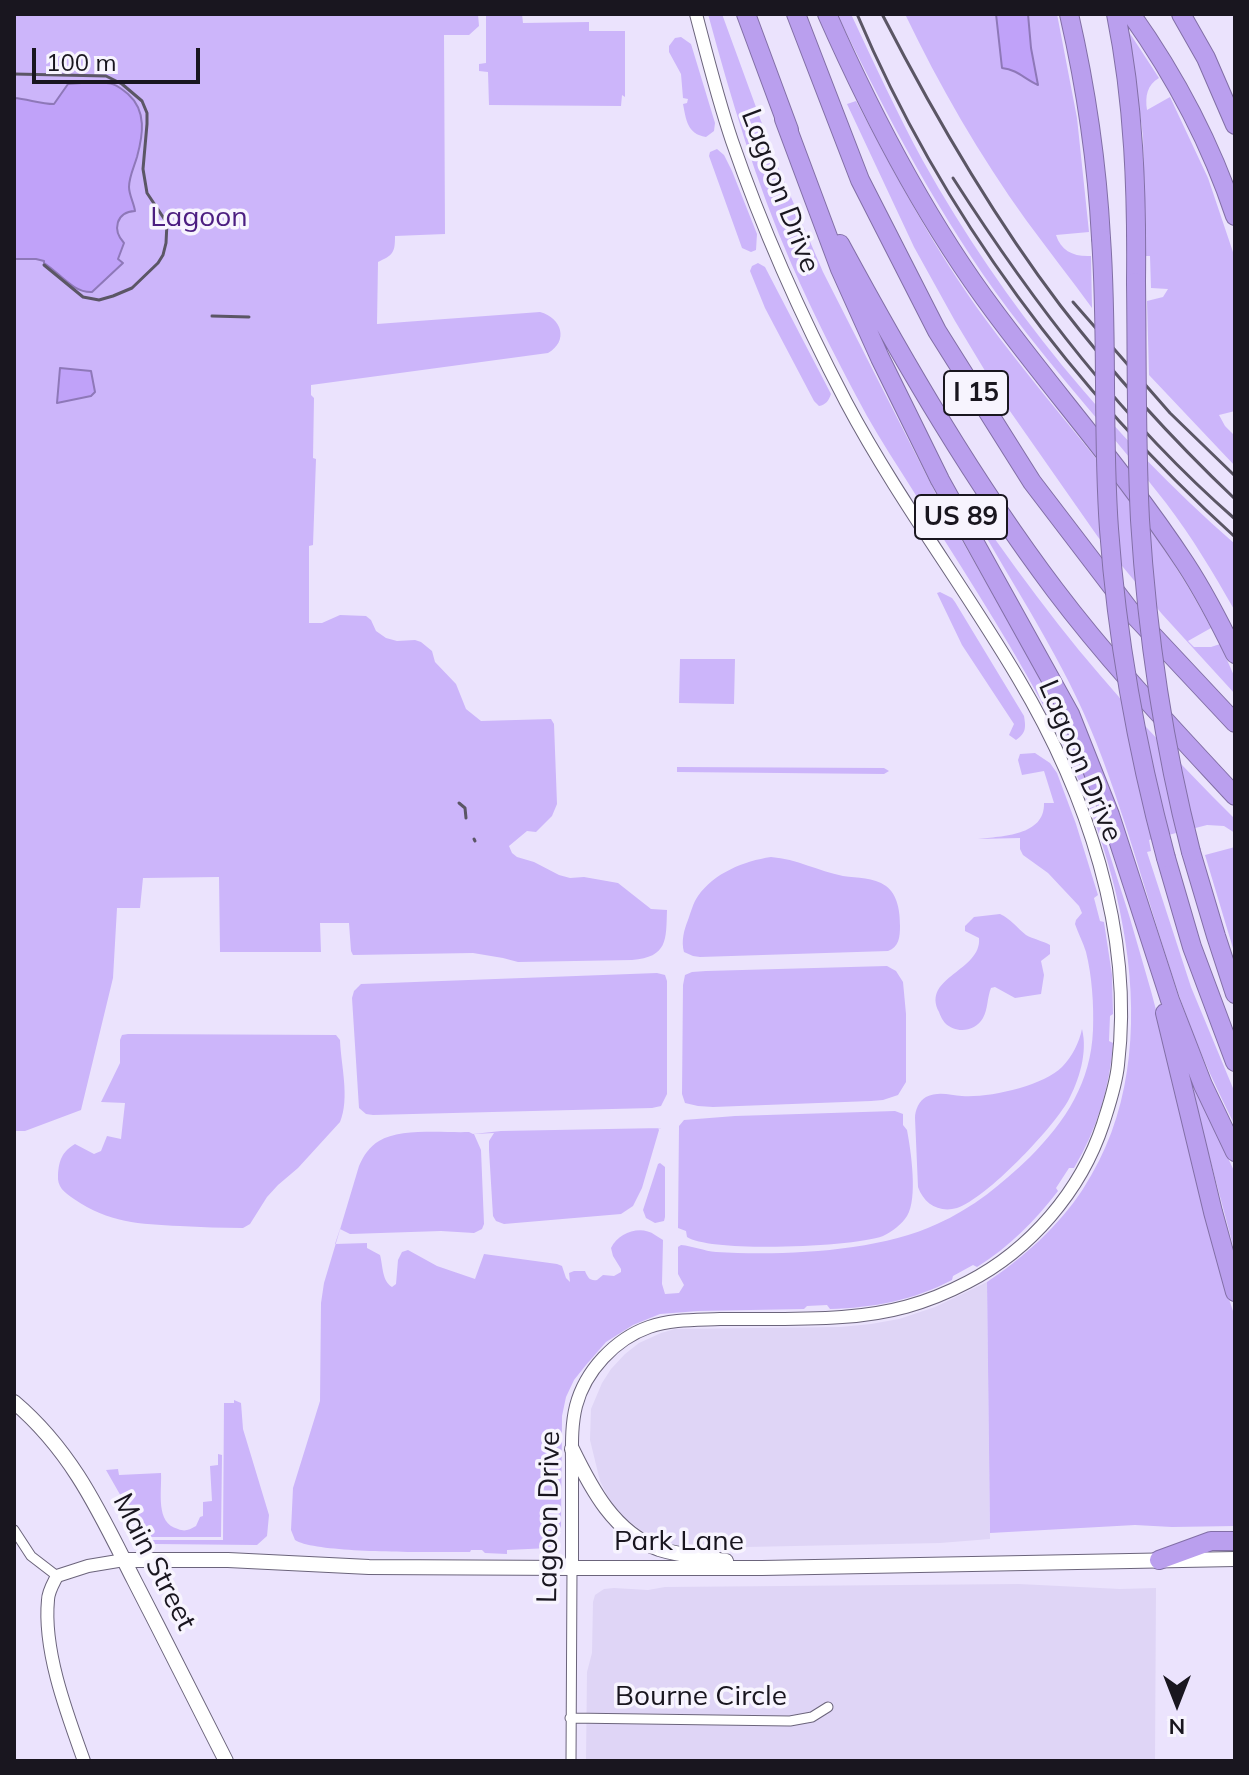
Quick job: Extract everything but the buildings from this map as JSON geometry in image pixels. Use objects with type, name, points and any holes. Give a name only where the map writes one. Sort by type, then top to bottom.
[{"type":"highway","name":"I 15","points":[[746,14],[784,119],[832,230],[896,347],[982,488],[1056,591],[1112,661],[1235,796]]},
{"type":"highway","name":"I 15","points":[[796,14],[860,180],[937,331],[1032,482],[1059,518],[1132,613],[1235,723]]},
{"type":"highway","points":[[827,14],[849,65],[901,165],[956,257],[993,310],[1152,515],[1211,606],[1235,654]]},
{"type":"highway","points":[[1069,14],[1090,122],[1097,184],[1103,285],[1106,468],[1112,569],[1122,648],[1143,771],[1166,858],[1192,947],[1235,1062]]},
{"type":"highway","points":[[1116,14],[1134,144],[1140,518],[1146,596],[1160,707],[1174,782],[1191,852],[1235,994]]},
{"type":"highway","points":[[1131,14],[1190,109],[1235,216]]},
{"type":"highway","points":[[1181,14],[1206,58],[1235,125]]},
{"type":"highway","name":"US 89","points":[[784,119],[840,269],[880,358],[940,480],[1070,714],[1110,815],[1170,1000],[1203,1085],[1235,1152]]},
{"type":"highway","points":[[1141,913],[1235,1292]]},
{"type":"highway","points":[[1159,1560],[1211,1541],[1235,1541]]},
{"type":"main road","name":"Main Street","points":[[14,1402],[53,1441],[75,1469],[226,1761]]},
{"type":"main road","points":[[572,1449],[605,1506],[639,1539],[670,1552],[762,1568]]},
{"type":"main road","name":"Park Lane","points":[[124,1560],[228,1560],[369,1567],[762,1568],[1235,1559]]},
{"type":"street","name":"Lagoon Drive","points":[[571,1761],[572,1449],[576,1406],[585,1384],[600,1362],[619,1342],[649,1327],[685,1320],[842,1317],[898,1310],[940,1297],[986,1272],[1030,1239],[1059,1206],[1099,1136],[1118,1068],[1121,1013],[1115,935],[1102,875],[1085,820],[1023,687],[861,429],[807,325],[773,251],[730,137],[696,14]]},
{"type":"street","points":[[14,1530],[31,1556],[57,1576]]},
{"type":"street","points":[[84,1761],[62,1698],[48,1630],[48,1596],[57,1576],[88,1566],[124,1560]]},
{"type":"street","name":"Bourne Circle","points":[[570,1718],[790,1721],[812,1717],[828,1707]]},
{"type":"shaded area","points":[[996,14],[1028,14],[1038,85],[1002,68]]},
{"type":"shaded area","points":[[68,84],[113,84],[128,94],[141,116],[142,132],[129,183],[135,211],[120,218],[117,227],[124,243],[118,259],[123,263],[92,292],[73,286],[44,261],[14,259],[14,98],[54,104]]},
{"type":"shaded area","points":[[60,368],[91,371],[95,392],[91,396],[57,403]]},
{"type":"shaded area","points":[[987,1282],[990,1539],[940,1543],[698,1548],[675,1545],[646,1534],[623,1517],[609,1499],[600,1481],[590,1440],[591,1409],[611,1369],[639,1343],[675,1329],[871,1324],[935,1307]]},
{"type":"shaded area","points":[[1019,1584],[1156,1588],[1155,1761],[586,1761],[587,1672],[592,1653],[593,1602],[595,1595],[604,1589]]},
{"type":"green space","name":"Lagoon","points":[[14,14],[478,14],[479,26],[469,35],[444,35],[445,234],[395,236],[392,253],[378,262],[377,324],[540,312],[558,324],[559,342],[548,353],[311,385],[314,398],[313,458],[316,459],[313,545],[309,546],[309,623],[322,623],[340,615],[366,616],[376,631],[386,638],[421,642],[432,651],[435,662],[456,684],[466,709],[481,721],[551,719],[554,724],[557,804],[552,816],[536,832],[527,831],[509,846],[512,853],[559,875],[618,883],[651,909],[667,910],[665,938],[659,951],[632,960],[518,962],[473,953],[353,955],[349,923],[320,923],[321,952],[220,952],[219,877],[143,878],[140,908],[117,908],[113,978],[81,1110],[25,1131],[14,1131]]},
{"type":"green space","points":[[486,14],[522,14],[523,23],[589,22],[589,31],[625,31],[625,97],[622,95],[621,106],[489,105],[488,72],[479,71],[479,64],[486,63]]},
{"type":"green space","points":[[708,14],[722,14],[776,162],[823,272],[939,500],[1048,692],[1083,772],[1151,991],[1222,1278],[1235,1317],[1235,1526],[1135,1525],[990,1533],[987,1282],[1027,1252],[1063,1216],[1083,1189],[1112,1132],[1127,1072],[1131,1008],[1126,943],[1112,879],[1093,816],[1041,701],[1011,647],[883,444],[800,283],[755,171]]},
{"type":"green space","points":[[837,14],[851,14],[923,161],[988,267],[1024,317],[1103,413],[1189,502],[1235,544],[1235,611],[1166,503],[1027,334],[983,274],[916,166]]},
{"type":"green space","points":[[905,14],[1057,14],[1077,118],[1089,232],[1056,235],[1069,252],[1091,256],[1092,308],[992,171],[946,94]]},
{"type":"green space","points":[[1129,32],[1159,78],[1148,91],[1147,110],[1170,97],[1208,178],[1235,258],[1235,411],[1219,415],[1235,436],[1235,466],[1149,375],[1147,301],[1163,297],[1168,289],[1151,288],[1150,256],[1146,256],[1143,136]]},
{"type":"green space","points":[[681,37],[691,44],[715,123],[714,131],[706,137],[695,133],[688,125],[683,104],[688,99],[683,98],[681,74],[669,52],[675,38]]},
{"type":"green space","points":[[856,101],[917,213],[967,294],[1134,507],[1188,586],[1211,628],[1188,641],[1194,647],[1220,644],[1235,678],[1235,694],[1162,614],[1098,537],[1005,404],[914,247],[847,104]]},
{"type":"green space","points":[[717,149],[724,155],[732,171],[757,234],[756,250],[751,252],[742,248],[709,156]]},
{"type":"green space","points":[[758,263],[765,267],[831,394],[824,405],[819,406],[814,401],[765,308],[750,271]]},
{"type":"green space","points":[[975,511],[1047,610],[1100,675],[1235,819],[1235,833],[1224,826],[1207,825],[1149,840],[1151,851],[1147,852],[1191,987],[1235,1093],[1235,1126],[1188,1020],[1121,811],[1084,713],[1054,654],[972,512]]},
{"type":"green space","points":[[937,593],[955,602],[1024,716],[1024,730],[1016,740],[1009,735],[1014,724],[962,645]]},
{"type":"green space","points":[[680,659],[735,659],[734,704],[679,703]]},
{"type":"green space","points":[[1035,753],[1050,763],[1057,773],[1076,824],[1098,895],[1094,898],[1100,921],[1104,922],[1112,975],[1113,1014],[1110,1016],[1109,1041],[1113,1043],[1109,1076],[1096,1123],[1074,1168],[1069,1168],[1056,1188],[1058,1191],[1031,1223],[977,1267],[973,1265],[953,1276],[952,1280],[908,1298],[846,1308],[830,1309],[827,1305],[807,1306],[804,1309],[660,1314],[633,1325],[606,1342],[574,1380],[566,1397],[562,1416],[561,1532],[557,1532],[556,1541],[549,1548],[507,1550],[507,1554],[485,1553],[482,1550],[378,1551],[327,1548],[295,1540],[291,1530],[293,1488],[320,1401],[321,1303],[336,1244],[367,1243],[367,1248],[380,1255],[385,1277],[392,1287],[396,1284],[398,1260],[402,1252],[408,1250],[437,1266],[475,1279],[484,1254],[557,1264],[562,1266],[570,1282],[569,1273],[574,1271],[585,1271],[595,1280],[603,1275],[614,1276],[621,1272],[611,1248],[619,1238],[637,1230],[649,1232],[663,1240],[662,1284],[665,1294],[679,1293],[684,1285],[678,1274],[678,1247],[681,1245],[716,1252],[770,1253],[829,1250],[886,1241],[937,1224],[975,1203],[1009,1177],[1043,1143],[1065,1115],[1082,1084],[1091,1049],[1093,1001],[1086,952],[1075,924],[1082,913],[1079,906],[1048,873],[1023,855],[1020,838],[978,839],[1010,835],[1030,828],[1042,814],[1044,803],[1054,803],[1044,771],[1022,775],[1018,760],[1020,754]]},
{"type":"green space","points":[[677,767],[884,768],[889,771],[884,774],[677,772]]},
{"type":"green space","points":[[1235,847],[1235,955],[1205,855]]},
{"type":"green space","points":[[771,857],[843,876],[871,879],[886,886],[896,899],[899,910],[897,944],[888,951],[700,957],[684,952],[685,928],[698,896],[705,888],[730,869]]},
{"type":"green space","points":[[1000,914],[1026,935],[1050,945],[1050,954],[1041,961],[1044,975],[1041,994],[1015,998],[995,987],[991,988],[980,1023],[970,1029],[949,1027],[940,1015],[936,1000],[938,990],[971,959],[977,949],[979,938],[965,931],[965,926],[974,917]]},
{"type":"green space","points":[[887,966],[896,971],[903,982],[906,1014],[906,1082],[898,1095],[871,1101],[713,1107],[685,1103],[682,1094],[685,975],[706,971]]},
{"type":"green space","points":[[665,975],[667,981],[667,1094],[661,1106],[373,1115],[359,1108],[352,998],[361,984]]},
{"type":"green space","points":[[1082,1029],[1083,1057],[1076,1085],[1060,1113],[1034,1145],[970,1202],[957,1208],[944,1209],[928,1202],[918,1187],[915,1118],[921,1101],[935,1094],[973,1096],[1000,1093],[1042,1080],[1066,1063],[1075,1050]]},
{"type":"green space","points":[[122,1035],[336,1035],[340,1040],[345,1092],[340,1122],[267,1197],[250,1224],[243,1228],[151,1224],[112,1218],[87,1207],[64,1191],[59,1183],[58,1170],[64,1153],[75,1144],[94,1154],[101,1151],[107,1136],[121,1139],[125,1103],[101,1102],[120,1063],[120,1040]]},
{"type":"green space","points":[[1196,1089],[1235,1173],[1235,1253],[1192,1091]]},
{"type":"green space","points":[[895,1111],[903,1114],[903,1125],[907,1130],[913,1174],[912,1198],[905,1219],[883,1236],[844,1243],[752,1247],[701,1242],[687,1237],[686,1231],[678,1228],[679,1126],[684,1120]]},
{"type":"green space","points":[[659,1130],[642,1188],[633,1206],[621,1214],[504,1224],[496,1221],[493,1216],[489,1150],[489,1141],[494,1133],[474,1134],[481,1150],[482,1229],[474,1233],[350,1234],[340,1229],[359,1166],[367,1152],[379,1141],[410,1133]]},
{"type":"green space","points":[[660,1163],[665,1167],[664,1221],[655,1223],[646,1218],[643,1210]]},
{"type":"green space","points":[[234,1400],[241,1403],[243,1429],[269,1515],[267,1536],[257,1545],[141,1542],[223,1540],[224,1403],[234,1403]]},
{"type":"green space","points":[[218,1454],[222,1455],[221,1537],[145,1537],[106,1470],[118,1469],[119,1475],[161,1473],[163,1514],[171,1526],[185,1530],[196,1526],[203,1516],[203,1502],[212,1501],[210,1466],[218,1465]]},
{"type":"railway","points":[[857,14],[929,160],[1018,296],[1120,422],[1235,537]]},
{"type":"railway","points":[[882,14],[965,163],[1035,271],[1122,381],[1235,499]]},
{"type":"railway","points":[[14,74],[106,76],[122,84],[142,101],[147,113],[143,169],[147,193],[167,223],[166,243],[158,263],[132,288],[113,296],[99,300],[83,297],[44,265]]},
{"type":"railway","points":[[953,178],[1015,270],[1082,359],[1155,442],[1235,519]]},
{"type":"railway","points":[[1073,302],[1170,413],[1235,476]]},
{"type":"railway","points":[[212,316],[249,317]]},
{"type":"railway","points":[[459,803],[465,808],[466,818]]}]
